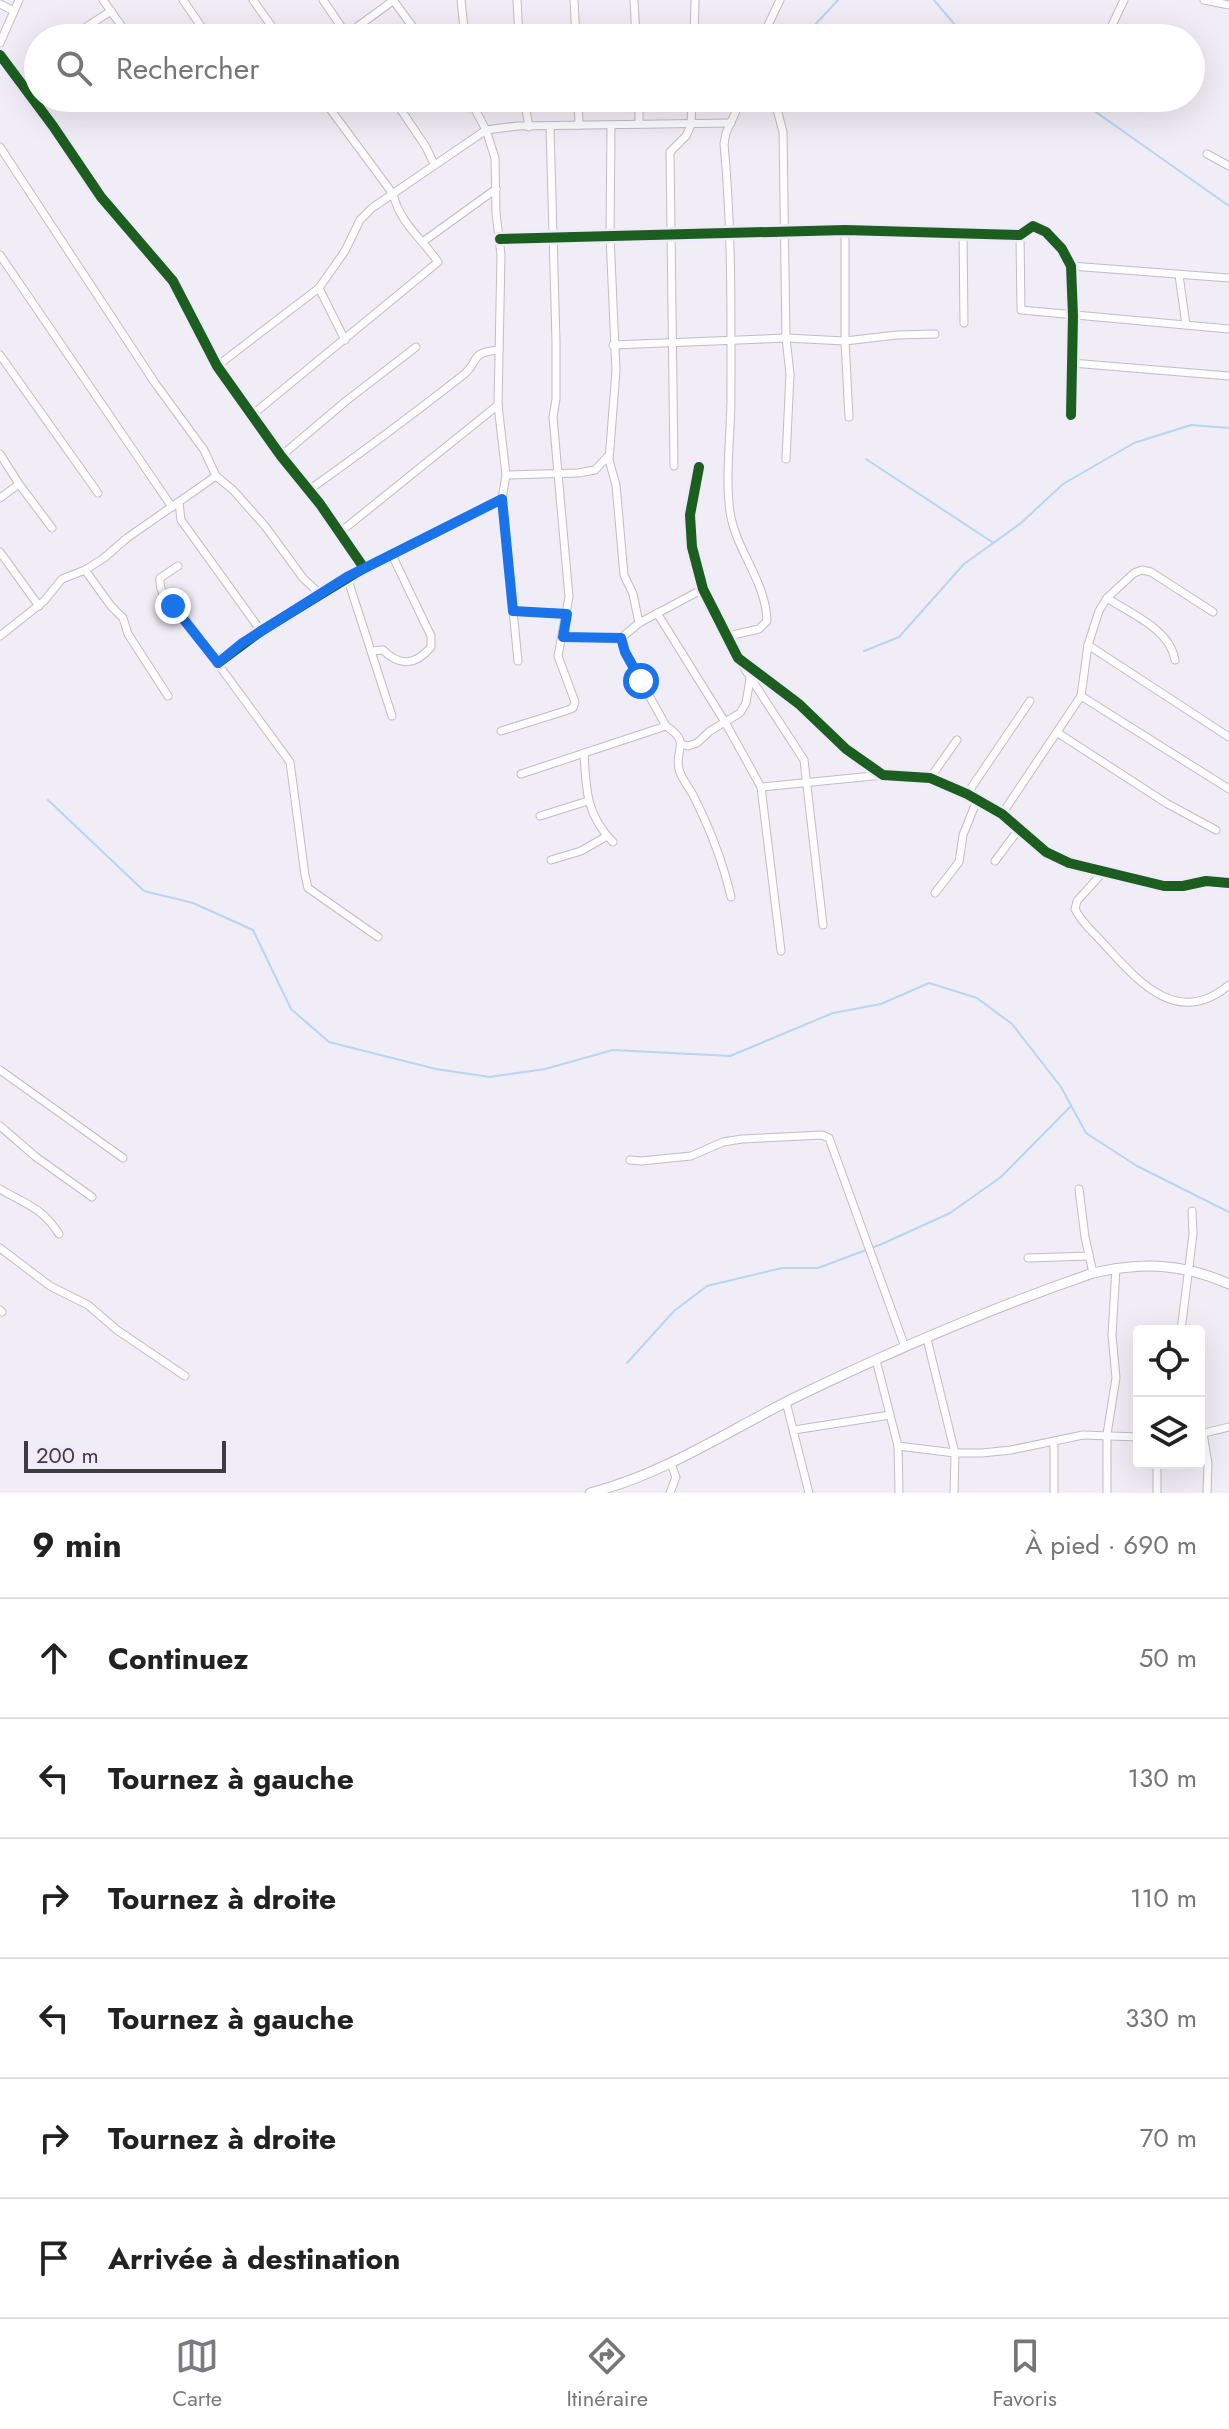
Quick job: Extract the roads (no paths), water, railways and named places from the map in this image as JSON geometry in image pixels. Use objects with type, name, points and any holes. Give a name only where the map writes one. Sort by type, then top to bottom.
[{"type":"street","points":[[0,43],[19,0]]},
{"type":"street","points":[[103,0],[120,24]]},
{"type":"street","points":[[183,0],[199,24]]},
{"type":"street","points":[[253,0],[270,24]]},
{"type":"street","points":[[323,0],[338,24]]},
{"type":"street","points":[[363,24],[394,0],[411,24]]},
{"type":"street","points":[[461,0],[464,24]]},
{"type":"street","points":[[517,0],[518,24]]},
{"type":"street","points":[[574,0],[575,24]]},
{"type":"street","points":[[634,0],[635,24]]},
{"type":"street","points":[[694,24],[695,0]]},
{"type":"street","points":[[769,24],[780,0]]},
{"type":"street","points":[[1113,24],[1124,0]]},
{"type":"street","points":[[1204,0],[1229,5]]},
{"type":"street","points":[[0,4],[14,11]]},
{"type":"street","points":[[91,24],[111,11]]},
{"type":"street","points":[[0,55],[24,87]]},
{"type":"street","points":[[43,112],[101,197],[173,281],[217,366],[364,568]]},
{"type":"street","points":[[252,415],[438,262],[424,241],[398,213],[393,194],[332,112]]},
{"type":"street","points":[[402,112],[434,164]]},
{"type":"street","points":[[476,112],[495,158],[500,239],[498,405],[506,475],[502,499],[518,661]]},
{"type":"street","points":[[526,112],[529,127]]},
{"type":"street","points":[[579,112],[579,125]]},
{"type":"street","points":[[639,112],[639,124]]},
{"type":"street","points":[[674,466],[670,152],[686,136],[691,125],[691,112]]},
{"type":"street","points":[[728,636],[759,629],[767,621],[766,602],[736,535],[731,515],[724,144],[736,112]]},
{"type":"street","points":[[778,112],[783,132],[786,338],[790,374],[786,459]]},
{"type":"street","points":[[217,366],[319,288],[345,251],[360,220],[434,164],[486,130],[731,123]]},
{"type":"street","points":[[501,731],[573,708],[575,702],[558,656],[569,597],[554,455],[556,341],[550,127]]},
{"type":"street","points":[[611,127],[610,236],[616,371],[609,454],[616,485],[624,575],[633,594],[639,623]]},
{"type":"street","points":[[0,147],[155,383],[204,450],[216,476],[244,502],[303,578],[319,593]]},
{"type":"street","points":[[1207,154],[1229,166]]},
{"type":"street","points":[[424,241],[496,189]]},
{"type":"street","points":[[500,239],[518,241],[552,236],[845,230],[1020,235],[1033,226],[1046,232],[1062,249],[1071,266],[1071,415]]},
{"type":"street","points":[[845,230],[849,417]]},
{"type":"street","points":[[963,234],[964,323]]},
{"type":"street","points":[[1020,235],[1021,310],[1229,329]]},
{"type":"street","points":[[0,255],[176,504],[181,520],[261,631]]},
{"type":"street","points":[[1071,266],[1229,278]]},
{"type":"street","points":[[1179,275],[1186,325]]},
{"type":"street","points":[[319,288],[345,340]]},
{"type":"street","points":[[613,345],[786,338],[845,341],[935,334]]},
{"type":"street","points":[[281,456],[416,347]]},
{"type":"street","points":[[309,490],[429,403],[467,371],[482,351],[499,350]]},
{"type":"street","points":[[0,355],[98,493]]},
{"type":"street","points":[[1072,363],[1229,376]]},
{"type":"street","points":[[339,533],[498,405]]},
{"type":"street","points":[[0,454],[52,528]]},
{"type":"street","points":[[506,475],[595,470],[609,454]]},
{"type":"street","points":[[699,467],[689,532],[703,589],[750,679],[801,754],[823,925]]},
{"type":"street","points":[[0,636],[39,606],[62,579],[85,570],[216,476]]},
{"type":"street","points":[[0,498],[19,484]]},
{"type":"street","points":[[218,663],[261,631],[355,572],[502,499]]},
{"type":"street","points":[[0,552],[39,606]]},
{"type":"street","points":[[372,651],[383,650],[397,661],[408,663],[424,656],[431,647],[431,636],[392,555]]},
{"type":"street","points":[[355,572],[356,557]]},
{"type":"street","points":[[178,566],[160,578],[159,587],[164,598],[182,615],[290,762],[308,888],[378,937]]},
{"type":"street","points":[[85,570],[123,618],[128,634],[168,696]]},
{"type":"street","points":[[1002,814],[1081,696],[1088,645],[1099,611],[1107,598],[1134,573],[1142,570],[1151,572],[1213,612]]},
{"type":"street","points":[[347,577],[392,716]]},
{"type":"street","points":[[563,637],[621,638],[639,623],[703,589]]},
{"type":"street","points":[[1107,598],[1162,635],[1173,648],[1175,660]]},
{"type":"street","points":[[513,611],[567,614]]},
{"type":"street","points":[[657,613],[725,722],[761,787],[781,951]]},
{"type":"street","points":[[621,638],[625,652],[666,726],[676,732],[681,744],[679,769],[721,855],[731,897]]},
{"type":"street","points":[[1088,645],[1229,737]]},
{"type":"street","points":[[738,658],[799,704],[846,749],[883,775]]},
{"type":"street","points":[[681,744],[688,746],[697,743],[744,708],[750,679]]},
{"type":"street","points":[[1081,696],[1229,789]]},
{"type":"street","points":[[967,794],[1030,701]]},
{"type":"street","points":[[521,774],[666,726]]},
{"type":"street","points":[[1058,733],[1166,803],[1216,830]]},
{"type":"street","points":[[930,778],[957,740]]},
{"type":"street","points":[[551,860],[610,839],[594,820],[588,801],[584,753]]},
{"type":"street","points":[[761,787],[883,775],[930,778],[1002,814],[1046,852],[1060,860],[1164,886],[1206,881],[1229,883]]},
{"type":"street","points":[[935,893],[959,862],[963,835],[977,800]]},
{"type":"street","points":[[540,816],[588,801]]},
{"type":"street","points":[[995,861],[1019,829]]},
{"type":"street","points":[[1105,870],[1077,901],[1075,909],[1132,976],[1146,988],[1178,1001],[1200,1001],[1229,985]]},
{"type":"street","points":[[0,1070],[123,1158]]},
{"type":"street","points":[[0,1126],[36,1157],[92,1197]]},
{"type":"street","points":[[630,1160],[691,1156],[723,1142],[742,1139],[822,1135],[829,1138],[905,1347]]},
{"type":"street","points":[[0,1189],[35,1208],[53,1223],[59,1234]]},
{"type":"street","points":[[1079,1189],[1093,1273]]},
{"type":"street","points":[[1182,1325],[1193,1234],[1192,1211]]},
{"type":"street","points":[[0,1248],[50,1286],[88,1305],[117,1330],[185,1376]]},
{"type":"street","points":[[1028,1258],[1089,1256]]},
{"type":"street","points":[[590,1493],[626,1483],[671,1464],[786,1402],[905,1347],[1093,1273],[1116,1268],[1156,1266],[1202,1271],[1229,1284]]},
{"type":"street","points":[[1107,1493],[1107,1434],[1116,1378],[1112,1335],[1116,1268]]},
{"type":"street","points":[[927,1339],[955,1453],[952,1491]]},
{"type":"street","points":[[876,1360],[898,1446],[899,1493]]},
{"type":"street","points":[[786,1402],[809,1493]]},
{"type":"street","points":[[794,1430],[890,1415]]},
{"type":"street","points":[[1205,1433],[1229,1427]]},
{"type":"street","points":[[898,1446],[955,1453],[1011,1450],[1083,1435],[1133,1436]]},
{"type":"street","points":[[1054,1442],[1054,1493]]},
{"type":"street","points":[[1205,1451],[1207,1493]]},
{"type":"street","points":[[670,1493],[676,1477],[671,1464]]},
{"type":"street","points":[[1157,1469],[1157,1493]]},
{"type":"waterway","points":[[816,24],[838,0]]},
{"type":"waterway","points":[[934,0],[954,24]]},
{"type":"waterway","points":[[1096,112],[1229,206]]},
{"type":"waterway","points":[[864,651],[899,637],[964,564],[1021,523],[1063,484],[1134,443],[1191,425],[1229,428]]},
{"type":"waterway","points":[[866,459],[992,542]]},
{"type":"waterway","points":[[48,800],[144,891],[193,903],[253,930],[291,1009],[329,1042],[436,1069],[490,1077],[545,1069],[613,1050],[730,1056],[833,1013],[881,1004],[929,983],[977,998],[1012,1024],[1061,1087],[1086,1133],[1137,1166],[1229,1212]]},
{"type":"waterway","points":[[627,1363],[674,1311],[707,1286],[782,1268],[818,1268],[882,1244],[950,1213],[1001,1177],[1071,1106]]}]
